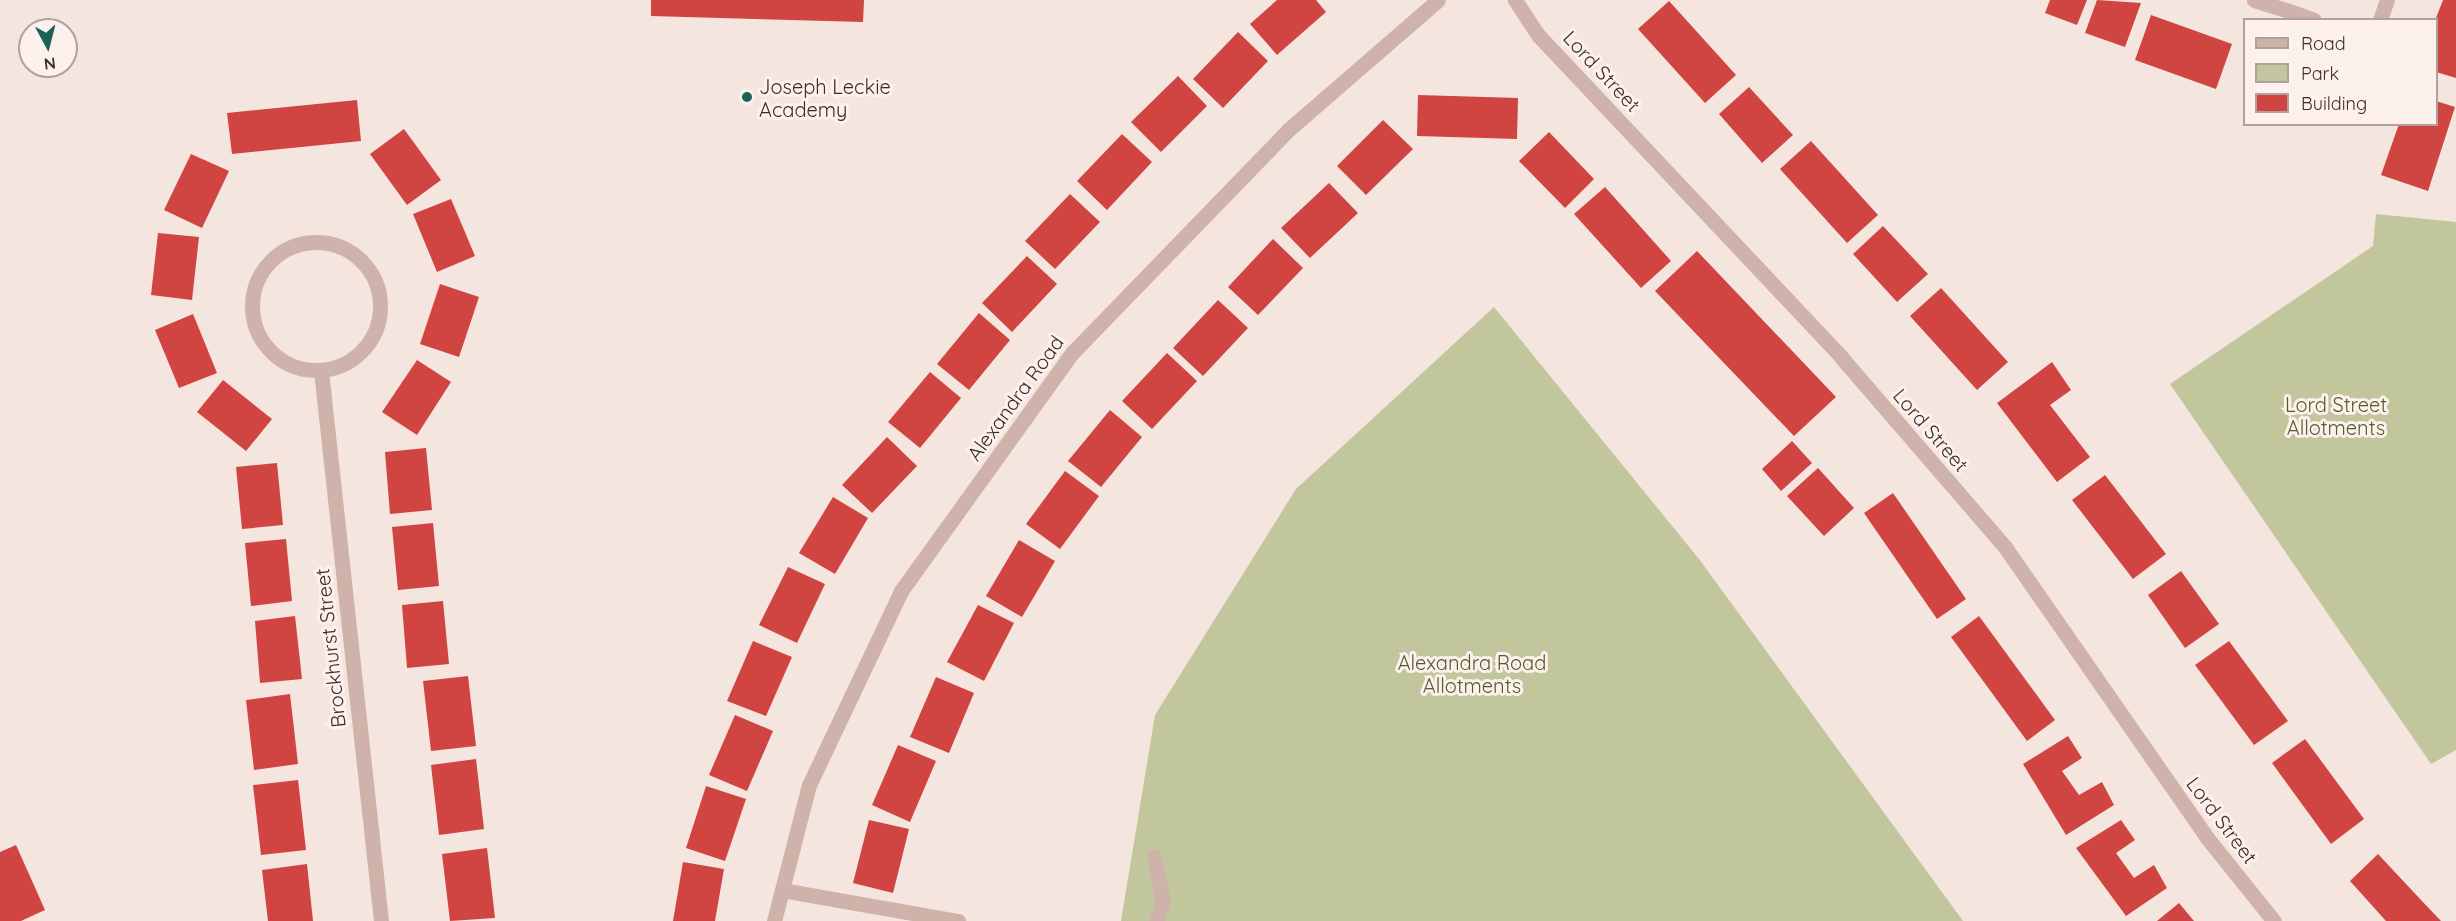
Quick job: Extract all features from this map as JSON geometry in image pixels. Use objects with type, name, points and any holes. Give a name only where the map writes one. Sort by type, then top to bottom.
[{"type":"street","name":"Alexandra Road","points":[[774,921],[809,785],[901,591],[1073,352],[1288,130],[1438,0]]},
{"type":"street","name":"Lord Street","points":[[1515,0],[1538,35],[1841,357],[2005,548],[2208,839],[2274,921]]},
{"type":"street","points":[[2254,0],[2309,18]]},
{"type":"street","points":[[2381,18],[2387,0]]},
{"type":"street","points":[[311,241],[344,247],[372,273],[382,309],[372,341],[346,365],[321,371],[283,363],[256,332],[251,298],[263,269],[286,248],[311,241]]},
{"type":"street","name":"Brockhurst Street","points":[[321,371],[381,921]]},
{"type":"street","points":[[1154,857],[1163,900],[1156,921]]},
{"type":"street","points":[[782,890],[958,921]]},
{"type":"green space","name":"Lord Street Allotments","points":[[2376,214],[2456,222],[2456,750],[2431,764],[2170,384],[2373,246]]},
{"type":"green space","name":"Alexandra Road Allotments","points":[[1494,307],[1699,559],[1963,921],[1121,921],[1155,715],[1296,489]]},
{"type":"building","points":[[651,0],[864,0],[863,22],[651,16]]},
{"type":"building","points":[[1277,0],[1316,0],[1326,12],[1277,55],[1250,24]]},
{"type":"building","points":[[2050,0],[2087,0],[2077,25],[2045,13]]},
{"type":"building","points":[[2097,0],[2141,3],[2125,47],[2085,33]]},
{"type":"building","points":[[2443,0],[2456,0],[2456,78],[2438,73],[2438,18],[2436,18]]},
{"type":"building","points":[[1669,1],[1736,75],[1705,103],[1638,29]]},
{"type":"building","points":[[2151,15],[2232,44],[2216,89],[2135,60]]},
{"type":"building","points":[[1238,32],[1268,61],[1223,108],[1193,79]]},
{"type":"building","points":[[1178,76],[1207,106],[1161,152],[1131,122]]},
{"type":"building","points":[[1749,87],[1793,135],[1762,163],[1719,114]]},
{"type":"building","points":[[1418,95],[1518,98],[1517,139],[1417,136]]},
{"type":"building","points":[[357,100],[361,141],[232,154],[227,113]]},
{"type":"building","points":[[2438,102],[2455,107],[2428,191],[2381,175],[2398,126],[2438,126]]},
{"type":"building","points":[[1383,120],[1413,149],[1366,195],[1337,166]]},
{"type":"building","points":[[404,129],[441,180],[407,205],[370,154]]},
{"type":"building","points":[[1549,132],[1594,179],[1565,208],[1519,161]]},
{"type":"building","points":[[1122,134],[1152,162],[1107,210],[1077,181]]},
{"type":"building","points":[[1811,141],[1878,215],[1847,243],[1780,169]]},
{"type":"building","points":[[191,154],[229,171],[202,228],[164,210]]},
{"type":"building","points":[[1329,183],[1358,213],[1310,258],[1281,228]]},
{"type":"building","points":[[1605,187],[1671,261],[1641,288],[1574,214]]},
{"type":"building","points":[[1070,194],[1100,222],[1055,269],[1025,241]]},
{"type":"building","points":[[451,199],[475,256],[437,272],[413,214]]},
{"type":"building","points":[[1883,226],[1928,274],[1897,302],[1853,254]]},
{"type":"building","points":[[158,233],[199,237],[192,300],[151,295]]},
{"type":"building","points":[[1273,239],[1303,268],[1258,315],[1228,287]]},
{"type":"building","points":[[1697,251],[1836,397],[1794,436],[1655,291]]},
{"type":"building","points":[[1027,256],[1057,284],[1012,332],[982,303]]},
{"type":"building","points":[[440,284],[479,297],[459,357],[420,344]]},
{"type":"building","points":[[1941,288],[2008,362],[1977,390],[1910,316]]},
{"type":"building","points":[[1218,300],[1248,328],[1203,376],[1173,348]]},
{"type":"building","points":[[979,313],[1010,340],[969,390],[937,364]]},
{"type":"building","points":[[193,314],[217,373],[179,388],[155,330]]},
{"type":"building","points":[[1167,353],[1197,381],[1152,429],[1122,401]]},
{"type":"building","points":[[417,360],[451,382],[417,435],[382,412]]},
{"type":"building","points":[[2052,362],[2071,390],[2050,405],[2090,457],[2057,482],[1997,403]]},
{"type":"building","points":[[930,372],[961,398],[920,448],[888,422]]},
{"type":"building","points":[[223,380],[272,419],[246,451],[197,412]]},
{"type":"building","points":[[1110,410],[1142,437],[1101,487],[1068,461]]},
{"type":"building","points":[[887,437],[917,466],[872,513],[842,485]]},
{"type":"building","points":[[1792,441],[1812,463],[1781,491],[1762,469]]},
{"type":"building","points":[[426,448],[432,510],[390,514],[385,452]]},
{"type":"building","points":[[277,463],[283,525],[242,529],[236,467]]},
{"type":"building","points":[[1818,468],[1854,508],[1824,536],[1787,496]]},
{"type":"building","points":[[1065,471],[1099,496],[1060,549],[1026,524]]},
{"type":"building","points":[[2105,475],[2166,554],[2133,579],[2072,500]]},
{"type":"building","points":[[1893,493],[1966,599],[1937,619],[1864,513]]},
{"type":"building","points":[[833,497],[868,518],[835,574],[799,553]]},
{"type":"building","points":[[433,523],[439,586],[398,590],[392,527]]},
{"type":"building","points":[[286,539],[292,601],[251,606],[245,543]]},
{"type":"building","points":[[1019,540],[1055,561],[1022,617],[986,596]]},
{"type":"building","points":[[788,567],[825,584],[797,643],[759,625]]},
{"type":"building","points":[[2181,571],[2219,624],[2185,648],[2148,595]]},
{"type":"building","points":[[443,601],[449,664],[407,668],[402,605]]},
{"type":"building","points":[[978,605],[1014,623],[984,681],[947,662]]},
{"type":"building","points":[[295,616],[302,679],[260,683],[255,621]]},
{"type":"building","points":[[1979,616],[2055,720],[2027,741],[1951,637]]},
{"type":"building","points":[[753,641],[792,657],[766,716],[727,701]]},
{"type":"building","points":[[2229,641],[2288,721],[2254,745],[2195,665]]},
{"type":"building","points":[[468,676],[476,746],[431,751],[423,681]]},
{"type":"building","points":[[936,677],[974,693],[949,753],[910,737]]},
{"type":"building","points":[[290,694],[298,764],[254,770],[246,700]]},
{"type":"building","points":[[735,715],[773,731],[747,791],[709,775]]},
{"type":"building","points":[[2068,736],[2082,758],[2062,771],[2079,795],[2102,782],[2114,805],[2066,835],[2023,764]]},
{"type":"building","points":[[2305,739],[2364,819],[2331,844],[2272,763]]},
{"type":"building","points":[[898,745],[936,761],[910,822],[872,805]]},
{"type":"building","points":[[476,759],[484,829],[439,835],[431,765]]},
{"type":"building","points":[[298,780],[306,850],[261,855],[253,785]]},
{"type":"building","points":[[706,786],[746,799],[725,861],[686,848]]},
{"type":"building","points":[[869,820],[909,829],[893,893],[853,883]]},
{"type":"building","points":[[2121,820],[2135,840],[2116,853],[2134,878],[2154,865],[2167,888],[2126,916],[2076,848]]},
{"type":"building","points":[[16,845],[45,910],[21,921],[0,921],[0,852]]},
{"type":"building","points":[[487,848],[495,918],[450,921],[442,854]]},
{"type":"building","points":[[2378,854],[2441,921],[2386,921],[2350,881]]},
{"type":"building","points":[[683,862],[724,869],[715,921],[673,921]]},
{"type":"building","points":[[307,864],[313,921],[268,921],[262,870]]},
{"type":"building","points":[[2179,903],[2194,921],[2157,921]]},
{"type":"place","name":"Joseph Leckie Academy","points":[[747,97]]}]
